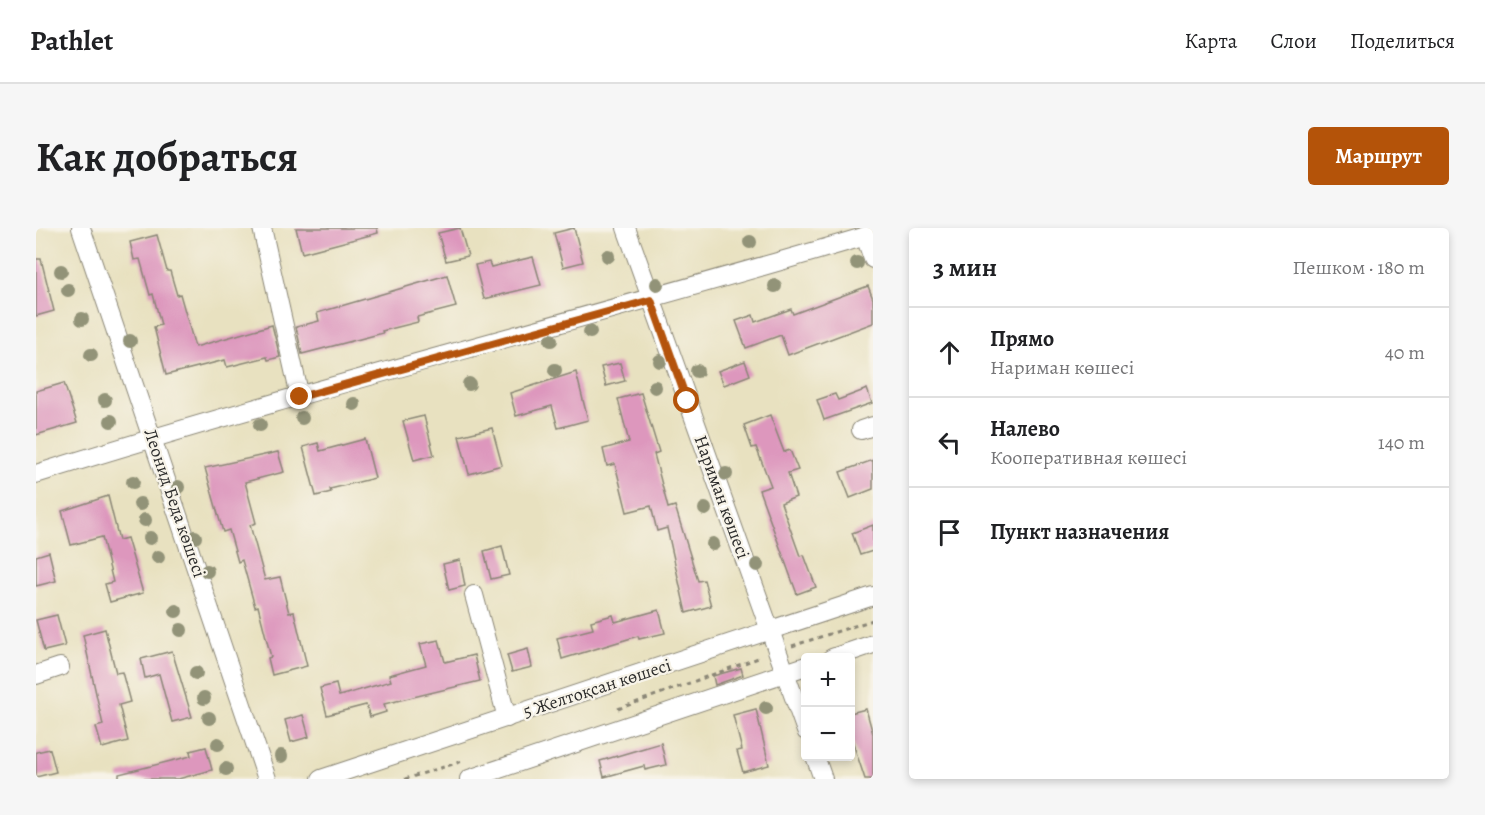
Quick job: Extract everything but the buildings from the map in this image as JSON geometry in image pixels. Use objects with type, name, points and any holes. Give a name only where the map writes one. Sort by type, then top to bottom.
[{"type":"street","name":"Леонид Беда көшесі","points":[[81,228],[267,779]]},
{"type":"street","points":[[262,228],[300,397]]},
{"type":"street","name":"Нариман көшесі","points":[[626,228],[801,717]]},
{"type":"street","points":[[36,474],[153,437],[651,300],[869,235],[873,260]]},
{"type":"street","points":[[474,595],[507,718]]},
{"type":"street","name":"5 Желтоқсан көшесі","points":[[321,779],[873,596]]},
{"type":"street","points":[[845,653],[873,644]]},
{"type":"street","points":[[36,675],[60,668]]},
{"type":"street","points":[[469,779],[801,668]]},
{"type":"street","points":[[817,761],[823,779]]},
{"type":"path","name":"5 Желтоқсан көшесі","points":[[611,711],[777,651],[873,620]]},
{"type":"path","points":[[405,779],[468,759]]},
{"type":"route","points":[[300,397],[651,300],[687,401]]}]
